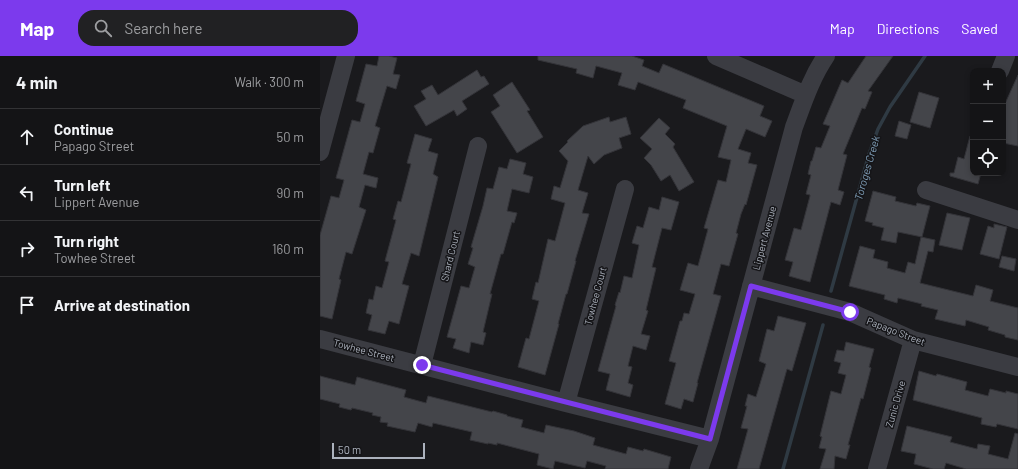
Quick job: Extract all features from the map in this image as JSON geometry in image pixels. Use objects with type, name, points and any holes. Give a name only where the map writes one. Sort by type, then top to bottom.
[{"type":"street","points":[[320,152],[346,56]]},
{"type":"street","points":[[716,56],[806,95]]},
{"type":"street","name":"Lippert Avenue","points":[[699,469],[710,439],[794,127],[806,95],[820,64],[826,56]]},
{"type":"street","points":[[1001,68],[1006,56]]},
{"type":"street","name":"Shard Court","points":[[422,365],[478,146]]},
{"type":"street","name":"Towhee Court","points":[[566,403],[625,189]]},
{"type":"street","points":[[926,190],[1018,220]]},
{"type":"street","name":"Papago Street","points":[[751,286],[850,312],[913,340],[1018,367]]},
{"type":"street","name":"Towhee Street","points":[[320,339],[710,439]]},
{"type":"street","name":"Zunic Drive","points":[[877,469],[913,340]]},
{"type":"building","points":[[379,56],[397,58],[393,74],[400,75],[396,89],[387,86],[375,126],[380,128],[373,153],[369,152],[363,174],[378,178],[376,188],[365,185],[359,207],[366,210],[352,254],[346,252],[339,279],[341,280],[332,319],[320,316],[320,235],[331,196],[339,198],[344,180],[336,178],[352,120],[360,122],[365,104],[356,101],[366,64],[377,66]]},
{"type":"building","points":[[538,56],[632,56],[644,60],[642,66],[659,73],[663,64],[764,106],[760,116],[772,121],[765,137],[746,129],[738,149],[751,153],[748,163],[757,165],[746,205],[745,204],[741,214],[736,233],[738,234],[729,266],[721,264],[713,294],[721,296],[693,402],[684,399],[681,409],[665,404],[676,363],[669,361],[680,321],[682,321],[684,313],[689,314],[695,294],[680,290],[688,263],[698,266],[708,229],[704,228],[718,180],[726,182],[731,160],[718,157],[727,126],[683,108],[686,100],[638,82],[635,90],[618,85],[622,73],[596,66],[593,78],[576,73],[577,69],[538,60]]},
{"type":"building","points":[[866,56],[893,56],[868,91],[872,92],[865,109],[862,108],[843,154],[847,155],[838,190],[844,192],[840,205],[831,202],[810,282],[789,276],[793,262],[785,260],[794,228],[801,230],[810,196],[806,194],[811,175],[808,174],[811,161],[816,147],[821,148],[830,126],[823,124],[842,80],[848,83]]},
{"type":"building","points":[[477,70],[481,77],[484,76],[489,84],[462,101],[467,109],[457,116],[454,110],[426,126],[414,106],[426,99],[421,91],[432,85],[438,95]]},
{"type":"building","points":[[1018,75],[1018,146],[1006,144],[1006,101]]},
{"type":"building","points":[[512,82],[530,110],[527,111],[543,137],[517,153],[491,112],[500,106],[493,95]]},
{"type":"building","points":[[919,92],[939,98],[930,128],[910,122]]},
{"type":"building","points":[[609,117],[610,122],[626,117],[631,134],[619,138],[622,148],[604,155],[594,164],[588,156],[578,190],[588,193],[582,213],[589,214],[545,375],[518,367],[526,338],[529,339],[539,301],[532,299],[536,282],[538,283],[548,239],[555,241],[565,203],[551,199],[554,186],[560,188],[568,161],[559,151],[583,126]]},
{"type":"building","points":[[659,118],[670,128],[665,134],[675,144],[673,147],[694,182],[679,191],[670,175],[661,181],[651,165],[644,158],[652,149],[640,138]]},
{"type":"building","points":[[899,121],[911,125],[907,139],[895,136]]},
{"type":"building","points":[[415,134],[432,139],[428,151],[438,154],[433,174],[438,177],[419,256],[411,253],[402,284],[409,286],[399,324],[389,321],[385,334],[368,330],[372,315],[366,313],[369,299],[373,300],[376,286],[382,288],[389,262],[385,261],[396,220],[393,219],[398,201],[401,202],[411,164],[407,163]]},
{"type":"building","points":[[970,136],[970,176],[980,176],[978,184],[950,176],[950,173],[954,173],[958,157],[964,159]]},
{"type":"building","points":[[510,159],[526,163],[523,174],[533,177],[529,193],[512,189],[507,211],[517,213],[514,223],[512,222],[503,254],[501,254],[490,294],[492,294],[483,332],[486,333],[483,345],[471,342],[469,353],[453,348],[456,339],[447,337],[461,286],[469,288],[475,267],[468,264],[473,248],[471,247],[487,188],[493,189],[499,167],[507,169]]},
{"type":"building","points":[[873,191],[896,197],[895,201],[916,206],[917,203],[930,206],[922,237],[898,232],[896,243],[881,240],[884,228],[872,225],[873,223],[865,221]]},
{"type":"building","points":[[662,197],[679,202],[671,230],[662,228],[652,267],[656,268],[646,310],[648,311],[641,334],[650,336],[646,350],[633,346],[628,366],[632,367],[628,383],[633,385],[630,397],[606,390],[610,374],[598,371],[624,276],[632,278],[639,245],[632,243],[637,226],[643,228],[649,207],[659,210]]},
{"type":"building","points":[[947,213],[970,218],[962,250],[939,245]]},
{"type":"building","points":[[994,224],[1007,227],[999,259],[980,254],[988,226],[994,228]]},
{"type":"building","points":[[921,237],[935,240],[933,252],[928,251],[920,283],[973,296],[976,285],[993,290],[990,301],[1018,308],[1018,340],[1005,337],[1005,335],[988,330],[989,327],[966,320],[965,326],[935,319],[938,310],[898,298],[897,303],[884,299],[885,295],[849,286],[860,246],[875,250],[873,258],[888,262],[887,268],[905,273],[908,262],[915,264]]},
{"type":"building","points":[[1002,256],[1016,259],[1014,271],[999,267]]},
{"type":"building","points":[[778,316],[806,323],[792,371],[787,369],[759,469],[737,469],[748,429],[741,428],[747,406],[745,406],[748,394],[756,397],[766,364],[759,361],[767,329],[774,331]]},
{"type":"building","points":[[846,342],[874,349],[869,367],[871,368],[863,399],[861,398],[848,445],[850,445],[846,459],[835,456],[834,469],[820,469],[826,449],[819,448],[822,437],[820,436],[831,391],[841,394],[846,375],[838,373],[841,363],[834,361],[837,350],[844,351]]},
{"type":"building","points":[[919,371],[967,382],[965,390],[988,396],[990,389],[1018,394],[1018,429],[997,424],[996,427],[981,424],[982,418],[913,400]]},
{"type":"building","points":[[320,376],[355,385],[357,377],[406,390],[404,397],[426,403],[428,396],[507,415],[523,420],[521,427],[544,433],[546,425],[574,431],[595,438],[593,445],[626,454],[628,447],[643,451],[644,449],[671,457],[668,469],[605,469],[606,466],[587,461],[585,468],[555,461],[553,469],[537,465],[539,454],[497,443],[497,445],[470,440],[472,432],[433,423],[432,427],[418,423],[415,432],[387,426],[388,423],[380,422],[381,417],[372,415],[373,413],[352,408],[351,410],[339,407],[340,404],[320,399]]},
{"type":"building","points":[[907,426],[952,437],[950,442],[977,449],[978,444],[990,446],[988,454],[1008,459],[1015,433],[1018,434],[1018,469],[966,469],[946,463],[944,469],[933,469],[914,464],[916,454],[901,451]]},
{"type":"waterway","name":"Toroges Creek","points":[[831,291],[869,154],[878,129],[890,107],[925,56]]},
{"type":"waterway","name":"Toroges Creek","points":[[783,469],[823,325]]},
{"type":"route","points":[[422,365],[710,439],[751,286],[850,312]]}]
